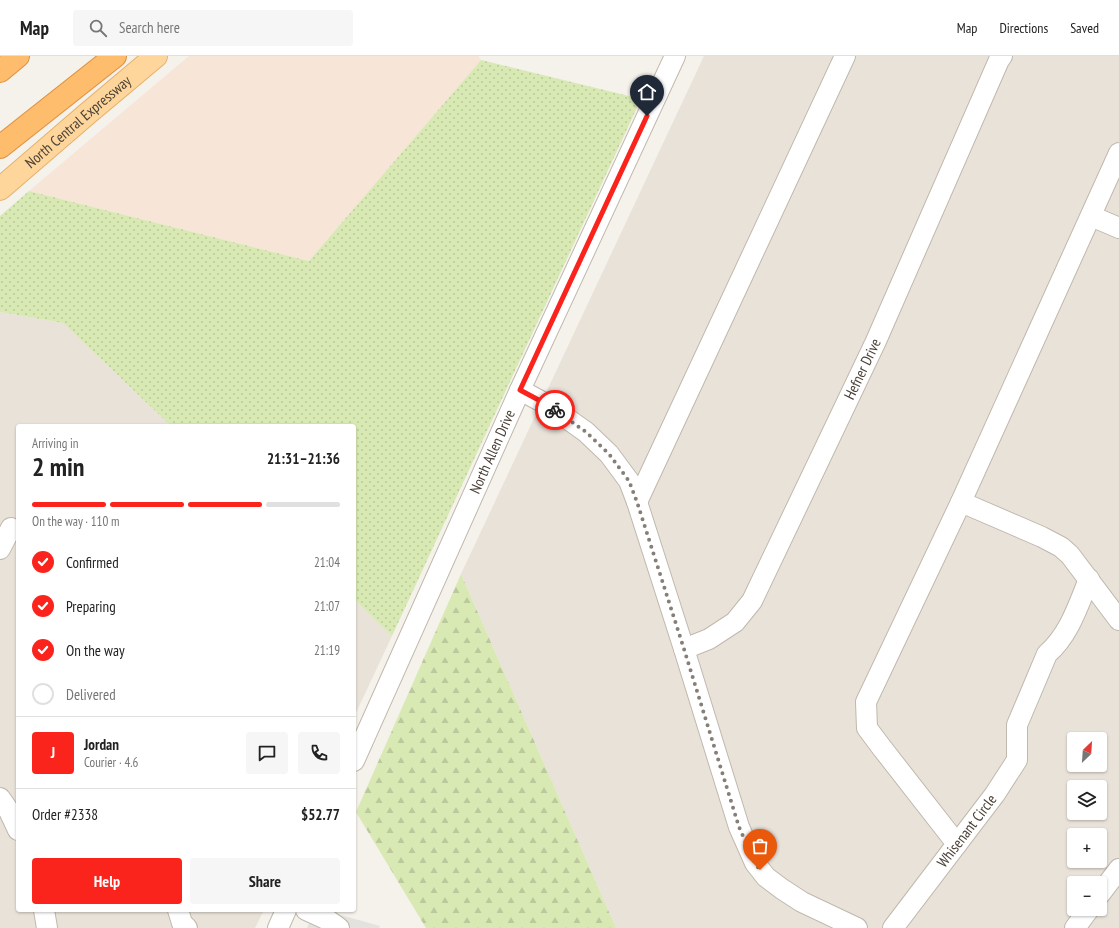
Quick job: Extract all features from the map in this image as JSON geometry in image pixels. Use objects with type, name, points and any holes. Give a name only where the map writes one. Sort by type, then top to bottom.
[{"type":"highway","points":[[0,71],[18,56]]},
{"type":"highway","points":[[0,147],[115,56]]},
{"type":"main road","name":"North Central Expressway","points":[[0,189],[156,56]]},
{"type":"street","name":"North Allen Drive","points":[[356,754],[520,390],[675,56]]},
{"type":"street","points":[[637,502],[845,56]]},
{"type":"street","name":"Hefner Drive","points":[[684,649],[709,639],[735,622],[752,601],[876,341],[1002,56]]},
{"type":"street","points":[[957,844],[867,728],[866,702],[961,502],[1119,153]]},
{"type":"street","points":[[1091,216],[1119,228]]},
{"type":"street","points":[[520,390],[548,405],[586,432],[609,454],[629,481],[684,649],[739,827],[755,863],[766,877],[802,902],[857,928]]},
{"type":"street","points":[[961,502],[1042,537],[1061,547],[1070,555],[1119,620]]},
{"type":"street","points":[[0,549],[10,527]]},
{"type":"street","name":"Whisenant Circle","points":[[893,928],[995,794],[1016,760],[1017,724],[1047,654],[1055,647],[1072,621],[1089,579]]},
{"type":"street","points":[[0,798],[16,826]]},
{"type":"street","points":[[1107,885],[1119,869]]},
{"type":"street","points":[[44,912],[47,928]]},
{"type":"street","points":[[179,912],[182,923],[187,928]]},
{"type":"street","points":[[278,928],[285,912]]},
{"type":"street","points":[[310,912],[328,920],[339,928]]},
{"type":"street","points":[[1075,928],[1084,916]]},
{"type":"shaded area","points":[[189,56],[478,56],[481,60],[309,261],[29,191]]},
{"type":"shaded area","points":[[704,56],[1119,56],[1119,928],[616,928],[461,574]]},
{"type":"shaded area","points":[[0,312],[63,323],[169,424],[16,424],[16,912],[263,912],[255,928],[0,928]]},
{"type":"shaded area","points":[[356,601],[392,636],[356,713]]},
{"type":"shaded area","points":[[314,912],[334,912],[380,926],[379,928],[307,928]]},
{"type":"green space","points":[[481,60],[641,99],[392,636],[356,601],[356,424],[169,424],[63,323],[0,312],[0,216],[29,191],[309,261]]},
{"type":"green space","points":[[461,574],[616,928],[426,928],[356,812]]},
{"type":"way so far","points":[[555,410],[586,432],[598,443],[609,454],[629,481],[684,649],[739,827],[755,863],[760,870]]},
{"type":"route","points":[[555,410],[520,390],[647,116]]}]
